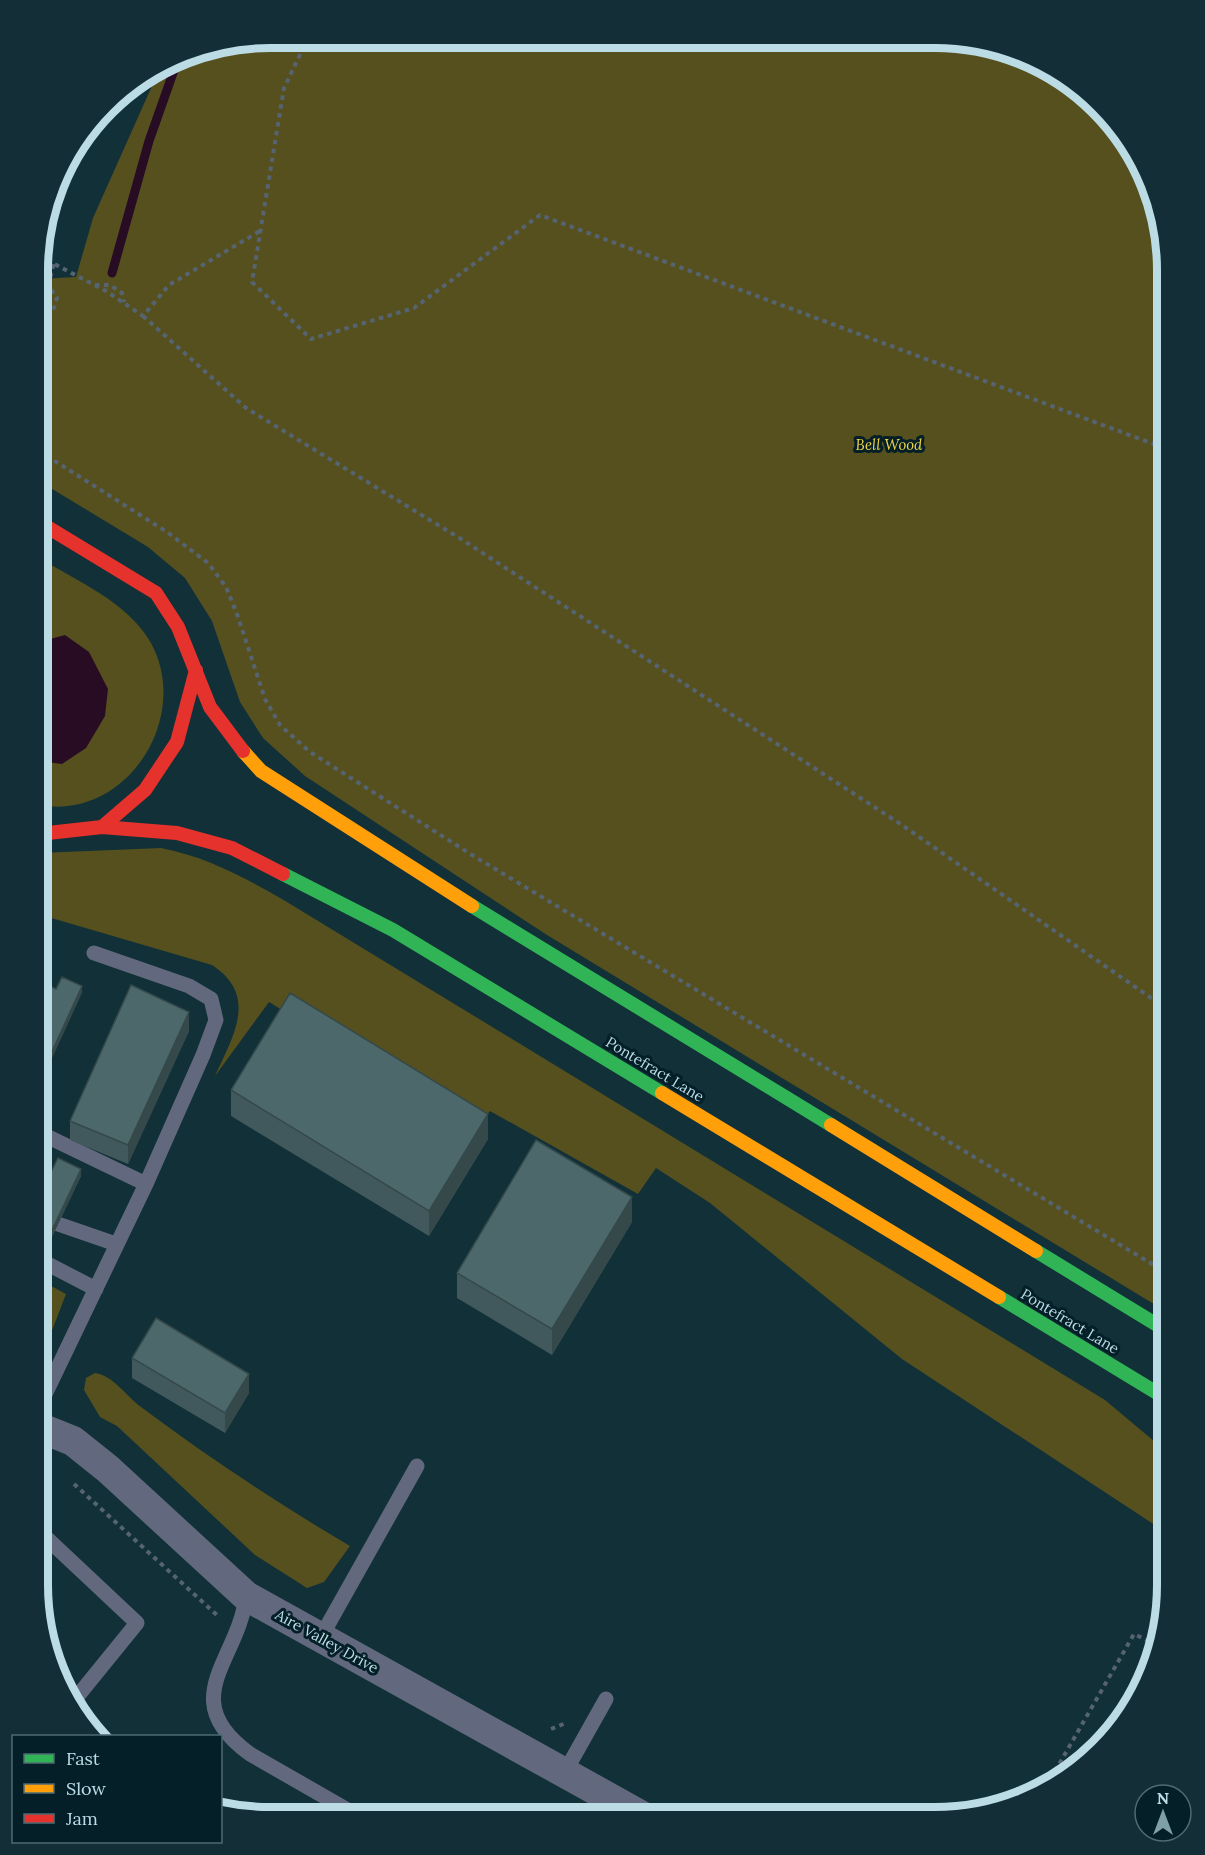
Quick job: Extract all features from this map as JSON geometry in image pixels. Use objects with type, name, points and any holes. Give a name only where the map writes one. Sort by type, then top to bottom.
[{"type":"highway","points":[[48,527],[156,593],[178,627],[210,707],[235,743],[261,771],[453,894],[1157,1325]]},
{"type":"highway","points":[[102,827],[145,790],[177,742],[196,670]]},
{"type":"highway","name":"Pontefract Lane","points":[[48,834],[102,827],[177,833],[232,848],[393,930],[1157,1393]]},
{"type":"street","name":"Aire Valley Drive","points":[[48,1431],[73,1441],[108,1469],[246,1596],[627,1807]]},
{"type":"lane","points":[[48,1388],[146,1184],[216,1020],[211,999],[189,986],[94,953]]},
{"type":"lane","points":[[48,1137],[146,1184]]},
{"type":"lane","points":[[58,1224],[116,1244]]},
{"type":"lane","points":[[48,1264],[96,1289]]},
{"type":"lane","points":[[321,1637],[417,1466]]},
{"type":"lane","points":[[48,1539],[137,1623],[78,1696]]},
{"type":"lane","points":[[246,1596],[244,1614],[218,1671],[213,1694],[217,1730],[250,1754],[342,1807]]},
{"type":"lane","points":[[565,1773],[606,1699]]},
{"type":"path","points":[[303,48],[284,88],[252,282],[312,339],[414,308],[540,215],[1157,445]]},
{"type":"path","points":[[143,316],[169,285],[260,231]]},
{"type":"path","points":[[48,260],[94,285],[143,316],[246,408],[460,539],[899,823],[1157,1003]]},
{"type":"path","points":[[48,314],[54,308],[57,298],[48,284],[54,263]]},
{"type":"path","points":[[94,285],[110,285],[122,293],[124,303]]},
{"type":"path","points":[[48,457],[167,532],[208,563],[226,587],[265,699],[280,725],[310,752],[472,855],[1157,1267]]},
{"type":"path","points":[[73,1483],[204,1606]]},
{"type":"path","points":[[1055,1772],[1134,1634],[1149,1641]]},
{"type":"path","points":[[541,1731],[568,1722]]},
{"type":"green space","name":"Bell Wood","points":[[255,48],[950,48],[978,52],[1020,65],[1058,85],[1092,113],[1120,147],[1140,185],[1153,227],[1157,255],[1157,1306],[547,935],[305,776],[263,738],[240,702],[212,621],[185,578],[148,547],[48,486],[48,279],[76,277],[93,218],[154,81],[199,60],[227,52]]},
{"type":"green space","points":[[48,563],[101,594],[129,616],[151,643],[162,672],[163,702],[157,731],[143,758],[123,781],[99,797],[70,806],[48,805]]},
{"type":"green space","points":[[161,848],[209,862],[282,899],[1105,1400],[1157,1444],[1157,1526],[902,1359],[710,1203],[656,1168],[638,1194],[490,1111],[476,1129],[269,1002],[215,1076],[229,1046],[238,1017],[235,990],[226,977],[212,965],[48,917],[48,853]]},
{"type":"green space","points":[[48,1284],[66,1294],[48,1341]]},
{"type":"green space","points":[[95,1373],[114,1382],[141,1407],[217,1462],[350,1546],[324,1582],[307,1588],[255,1555],[117,1426],[100,1417],[84,1390],[86,1378]]},
{"type":"shaded area","points":[[65,635],[89,652],[108,689],[105,716],[86,748],[62,764],[48,762],[48,640]]},
{"type":"building","points":[[62,977],[82,986],[48,1060],[48,985],[56,989]]},
{"type":"building","points":[[131,985],[189,1012],[128,1145],[70,1121]]},
{"type":"building","points":[[290,993],[488,1114],[429,1211],[231,1090]]},
{"type":"building","points":[[536,1140],[632,1197],[552,1329],[457,1273]]},
{"type":"building","points":[[58,1158],[81,1169],[48,1238],[48,1168],[52,1170]]},
{"type":"building","points":[[156,1318],[249,1374],[225,1413],[132,1358]]},
{"type":"waterway","points":[[112,273],[149,141],[174,70]]},
{"type":"traffic: fast","points":[[283,874],[393,930],[662,1093]]},
{"type":"traffic: fast","points":[[472,906],[831,1125]]},
{"type":"traffic: fast","points":[[1036,1251],[1157,1325]]},
{"type":"traffic: fast","points":[[999,1297],[1157,1393]]},
{"type":"traffic: slow","points":[[243,751],[261,771],[472,906]]},
{"type":"traffic: slow","points":[[662,1093],[999,1297]]},
{"type":"traffic: slow","points":[[831,1125],[1036,1251]]},
{"type":"traffic: jam","points":[[48,527],[156,593],[178,627],[210,707],[243,751]]},
{"type":"traffic: jam","points":[[48,833],[102,827],[145,790],[177,742],[196,670]]},
{"type":"traffic: jam","points":[[102,827],[177,833],[232,848],[283,874]]}]
